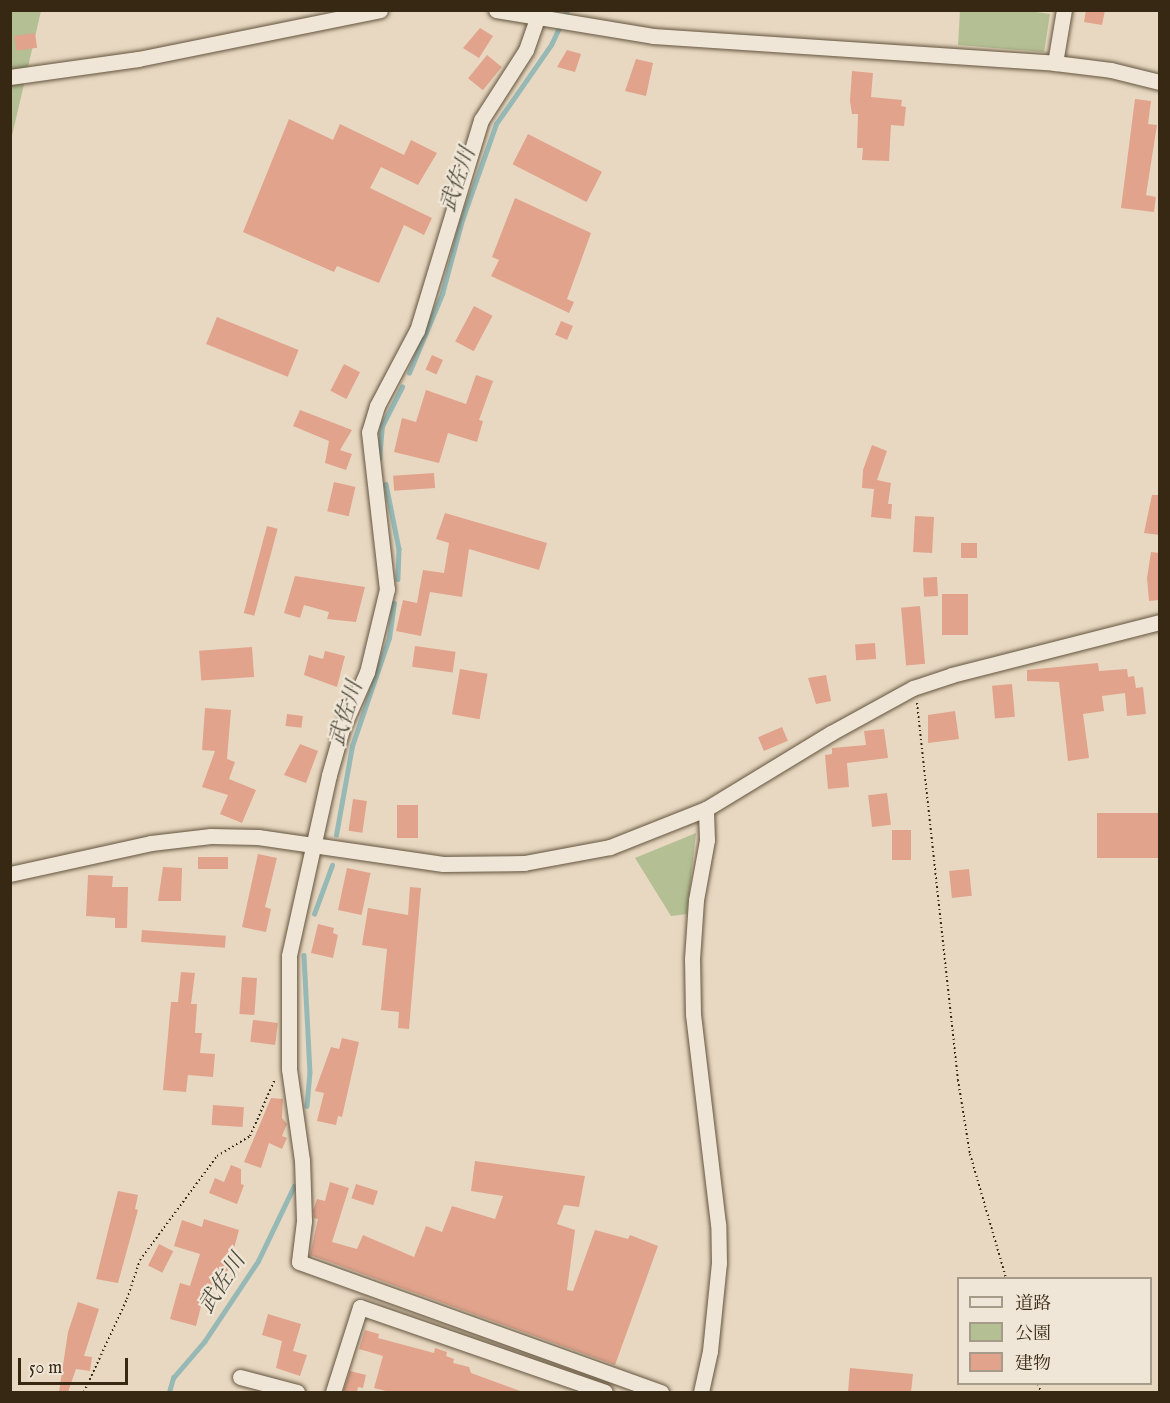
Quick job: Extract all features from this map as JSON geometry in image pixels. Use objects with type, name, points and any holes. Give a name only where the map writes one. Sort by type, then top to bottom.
[{"type":"street","points":[[10,77],[138,59],[380,10]]},
{"type":"street","points":[[496,10],[653,36],[780,47],[1055,63],[1111,70],[1160,82]]},
{"type":"street","points":[[1055,63],[1064,10]]},
{"type":"street","points":[[542,17],[525,50],[481,120],[417,330],[378,406],[369,432],[387,589],[367,672],[337,747],[289,956],[288,1069],[302,1160],[304,1221],[299,1262],[660,1392]]},
{"type":"street","points":[[10,874],[151,843],[211,836],[314,844],[443,864],[524,863],[610,847],[706,809],[831,733],[914,688],[961,672],[1160,622]]},
{"type":"street","points":[[701,1392],[710,1351],[718,1263],[718,1224],[693,1014],[692,959],[696,900],[707,840],[706,809]]},
{"type":"street","points":[[333,1392],[360,1307],[605,1392]]},
{"type":"street","points":[[240,1377],[297,1392]]},
{"type":"path","points":[[914,688],[958,1080],[970,1154],[1006,1277]]},
{"type":"path","points":[[84,1392],[128,1299],[140,1260],[217,1156],[250,1136],[271,1083],[288,1069]]},
{"type":"green space","points":[[1023,10],[1050,14],[1044,52],[958,45],[960,11]]},
{"type":"green space","points":[[11,11],[41,11],[11,140]]},
{"type":"green space","points":[[696,833],[687,914],[671,916],[635,858]]},
{"type":"building","points":[[1086,10],[1105,10],[1102,25],[1084,22]]},
{"type":"building","points":[[480,28],[493,36],[479,58],[463,48]]},
{"type":"building","points":[[35,33],[37,48],[16,51],[14,36]]},
{"type":"building","points":[[567,50],[581,54],[575,72],[557,67]]},
{"type":"building","points":[[487,55],[502,67],[483,90],[468,78]]},
{"type":"building","points":[[636,59],[653,63],[646,96],[625,91]]},
{"type":"building","points":[[852,71],[873,73],[871,97],[902,100],[901,106],[906,107],[904,126],[891,125],[889,161],[862,160],[863,148],[857,148],[858,114],[852,114],[850,101]]},
{"type":"building","points":[[1135,99],[1151,101],[1148,124],[1157,125],[1146,195],[1156,197],[1154,212],[1121,208]]},
{"type":"building","points":[[289,119],[333,140],[340,124],[404,155],[411,140],[437,153],[418,185],[381,167],[370,188],[432,218],[424,235],[404,225],[379,283],[337,266],[334,272],[243,232]]},
{"type":"building","points":[[528,134],[602,172],[587,202],[513,164]]},
{"type":"building","points":[[515,198],[591,233],[567,299],[574,302],[569,313],[491,276],[499,260],[492,257]]},
{"type":"building","points":[[474,306],[493,316],[474,351],[455,341]]},
{"type":"building","points":[[217,317],[299,350],[288,377],[206,344]]},
{"type":"building","points":[[561,321],[573,326],[567,340],[555,335]]},
{"type":"building","points":[[432,355],[443,360],[436,374],[425,370]]},
{"type":"building","points":[[344,364],[360,372],[346,399],[330,391]]},
{"type":"building","points":[[476,375],[493,381],[479,420],[483,421],[477,442],[448,433],[439,463],[394,452],[402,418],[416,422],[426,390],[466,404]]},
{"type":"building","points":[[300,410],[352,430],[340,450],[352,454],[346,470],[325,463],[329,441],[293,426]]},
{"type":"building","points":[[872,445],[887,451],[877,480],[891,483],[888,504],[892,504],[891,519],[871,517],[874,489],[862,488],[863,470]]},
{"type":"building","points":[[434,473],[435,488],[394,491],[393,476]]},
{"type":"building","points":[[334,482],[355,487],[349,516],[327,511]]},
{"type":"building","points":[[1152,495],[1160,495],[1160,535],[1144,533]]},
{"type":"building","points":[[445,513],[547,543],[539,570],[469,549],[462,597],[430,592],[421,636],[396,631],[403,600],[417,603],[423,570],[444,573],[449,543],[436,539]]},
{"type":"building","points":[[915,516],[934,517],[932,553],[913,552]]},
{"type":"building","points":[[267,526],[278,529],[254,616],[244,613]]},
{"type":"building","points":[[961,543],[977,543],[977,558],[961,558]]},
{"type":"building","points":[[1151,552],[1160,553],[1160,600],[1149,601],[1147,578]]},
{"type":"building","points":[[295,576],[365,587],[356,622],[327,619],[329,612],[304,605],[300,618],[284,613]]},
{"type":"building","points":[[937,577],[938,596],[924,597],[923,578]]},
{"type":"building","points":[[942,594],[968,594],[968,635],[942,635]]},
{"type":"building","points":[[920,606],[925,664],[906,665],[901,608]]},
{"type":"building","points":[[875,643],[876,659],[856,660],[855,644]]},
{"type":"building","points":[[415,646],[456,652],[453,673],[412,667]]},
{"type":"building","points":[[252,647],[254,677],[201,681],[199,651]]},
{"type":"building","points":[[325,651],[345,656],[337,687],[304,675],[309,655],[323,659]]},
{"type":"building","points":[[1098,663],[1099,671],[1127,669],[1128,677],[1134,676],[1136,688],[1143,687],[1146,714],[1127,716],[1125,693],[1102,696],[1104,711],[1083,714],[1089,758],[1068,761],[1059,682],[1027,681],[1027,670]]},
{"type":"building","points":[[460,669],[488,674],[480,719],[452,714]]},
{"type":"building","points":[[826,675],[831,701],[816,704],[808,678]]},
{"type":"building","points":[[1012,684],[1015,717],[995,719],[992,686]]},
{"type":"building","points":[[205,708],[231,710],[227,759],[235,762],[229,779],[256,790],[242,823],[220,814],[228,795],[202,787],[215,751],[202,750]]},
{"type":"building","points":[[955,711],[959,739],[928,743],[928,715]]},
{"type":"building","points":[[287,714],[303,716],[301,728],[286,726]]},
{"type":"building","points":[[782,727],[788,741],[764,751],[758,737]]},
{"type":"building","points":[[884,729],[888,758],[847,763],[849,787],[828,789],[825,755],[832,754],[832,748],[866,745],[864,731]]},
{"type":"building","points":[[300,744],[318,751],[306,783],[284,775]]},
{"type":"building","points":[[887,793],[891,825],[872,827],[868,795]]},
{"type":"building","points":[[353,799],[367,801],[362,833],[349,831]]},
{"type":"building","points":[[397,805],[418,805],[418,838],[397,838]]},
{"type":"building","points":[[1097,813],[1160,813],[1160,858],[1097,858]]},
{"type":"building","points":[[892,830],[911,830],[911,860],[892,860]]},
{"type":"building","points":[[258,854],[277,858],[265,907],[271,909],[266,932],[242,927]]},
{"type":"building","points":[[198,857],[228,857],[228,869],[198,869]]},
{"type":"building","points":[[163,867],[182,868],[181,901],[158,901]]},
{"type":"building","points":[[347,868],[370,873],[362,915],[338,910]]},
{"type":"building","points":[[969,869],[972,896],[952,898],[949,871]]},
{"type":"building","points":[[88,875],[113,876],[112,887],[128,887],[127,928],[115,928],[115,918],[86,916]]},
{"type":"building","points":[[410,887],[421,888],[409,1029],[398,1028],[399,1012],[381,1010],[387,949],[362,945],[368,908],[408,915]]},
{"type":"building","points":[[318,924],[334,928],[333,933],[338,935],[333,958],[311,953]]},
{"type":"building","points":[[142,930],[226,936],[225,948],[141,942]]},
{"type":"building","points":[[181,972],[195,973],[191,1004],[197,1004],[195,1033],[202,1033],[200,1053],[215,1054],[213,1077],[188,1075],[186,1092],[163,1090],[171,1002],[178,1002]]},
{"type":"building","points":[[242,977],[257,978],[254,1015],[239,1014]]},
{"type":"building","points":[[253,1020],[278,1023],[275,1045],[250,1042]]},
{"type":"building","points":[[342,1038],[359,1042],[342,1117],[338,1116],[336,1125],[317,1121],[324,1093],[315,1091],[331,1047],[339,1049]]},
{"type":"building","points":[[271,1098],[283,1099],[282,1118],[287,1124],[282,1136],[287,1138],[282,1149],[269,1143],[261,1168],[244,1162]]},
{"type":"building","points":[[213,1105],[244,1107],[243,1127],[212,1125]]},
{"type":"building","points":[[475,1161],[585,1176],[579,1207],[564,1205],[557,1224],[575,1230],[567,1290],[573,1291],[595,1230],[628,1239],[630,1235],[658,1246],[615,1365],[310,1255],[318,1219],[314,1218],[313,1211],[317,1199],[325,1201],[330,1182],[349,1188],[332,1242],[357,1249],[363,1235],[414,1257],[426,1226],[442,1232],[452,1206],[495,1219],[503,1196],[471,1191]]},
{"type":"building","points":[[231,1165],[241,1169],[241,1184],[244,1185],[237,1204],[209,1193],[215,1178],[224,1182]]},
{"type":"building","points":[[356,1184],[378,1191],[373,1205],[351,1198]]},
{"type":"building","points":[[118,1191],[138,1195],[135,1209],[138,1210],[118,1283],[96,1279]]},
{"type":"building","points":[[204,1219],[239,1230],[223,1288],[207,1283],[196,1326],[170,1319],[180,1283],[190,1286],[200,1254],[174,1246],[182,1220],[202,1227]]},
{"type":"building","points":[[159,1244],[173,1251],[162,1273],[148,1265]]},
{"type":"building","points":[[78,1302],[99,1309],[84,1356],[92,1357],[90,1371],[76,1369],[68,1392],[59,1392],[68,1332]]},
{"type":"building","points":[[268,1314],[301,1324],[293,1351],[307,1355],[300,1376],[276,1368],[282,1341],[262,1335]]},
{"type":"building","points":[[365,1330],[379,1334],[378,1338],[434,1353],[435,1348],[447,1352],[446,1356],[454,1359],[453,1363],[469,1367],[471,1373],[523,1392],[390,1392],[374,1388],[383,1356],[359,1349]]},
{"type":"building","points":[[850,1368],[913,1374],[911,1392],[848,1392]]},
{"type":"building","points":[[350,1371],[366,1375],[363,1388],[358,1387],[357,1392],[343,1392]]},
{"type":"waterway","name":"武佐川","points":[[409,373],[442,294],[462,220],[496,124],[551,45],[567,10]]},
{"type":"waterway","name":"武佐川","points":[[379,459],[382,426],[402,387]]},
{"type":"waterway","name":"武佐川","points":[[386,484],[399,549],[398,579]]},
{"type":"waterway","name":"武佐川","points":[[336,835],[352,746],[389,638],[394,603]]},
{"type":"waterway","name":"武佐川","points":[[314,914],[332,865]]},
{"type":"waterway","name":"武佐川","points":[[304,955],[310,1072],[307,1106]]},
{"type":"waterway","name":"武佐川","points":[[169,1392],[173,1378],[204,1342],[258,1261],[294,1186]]}]
